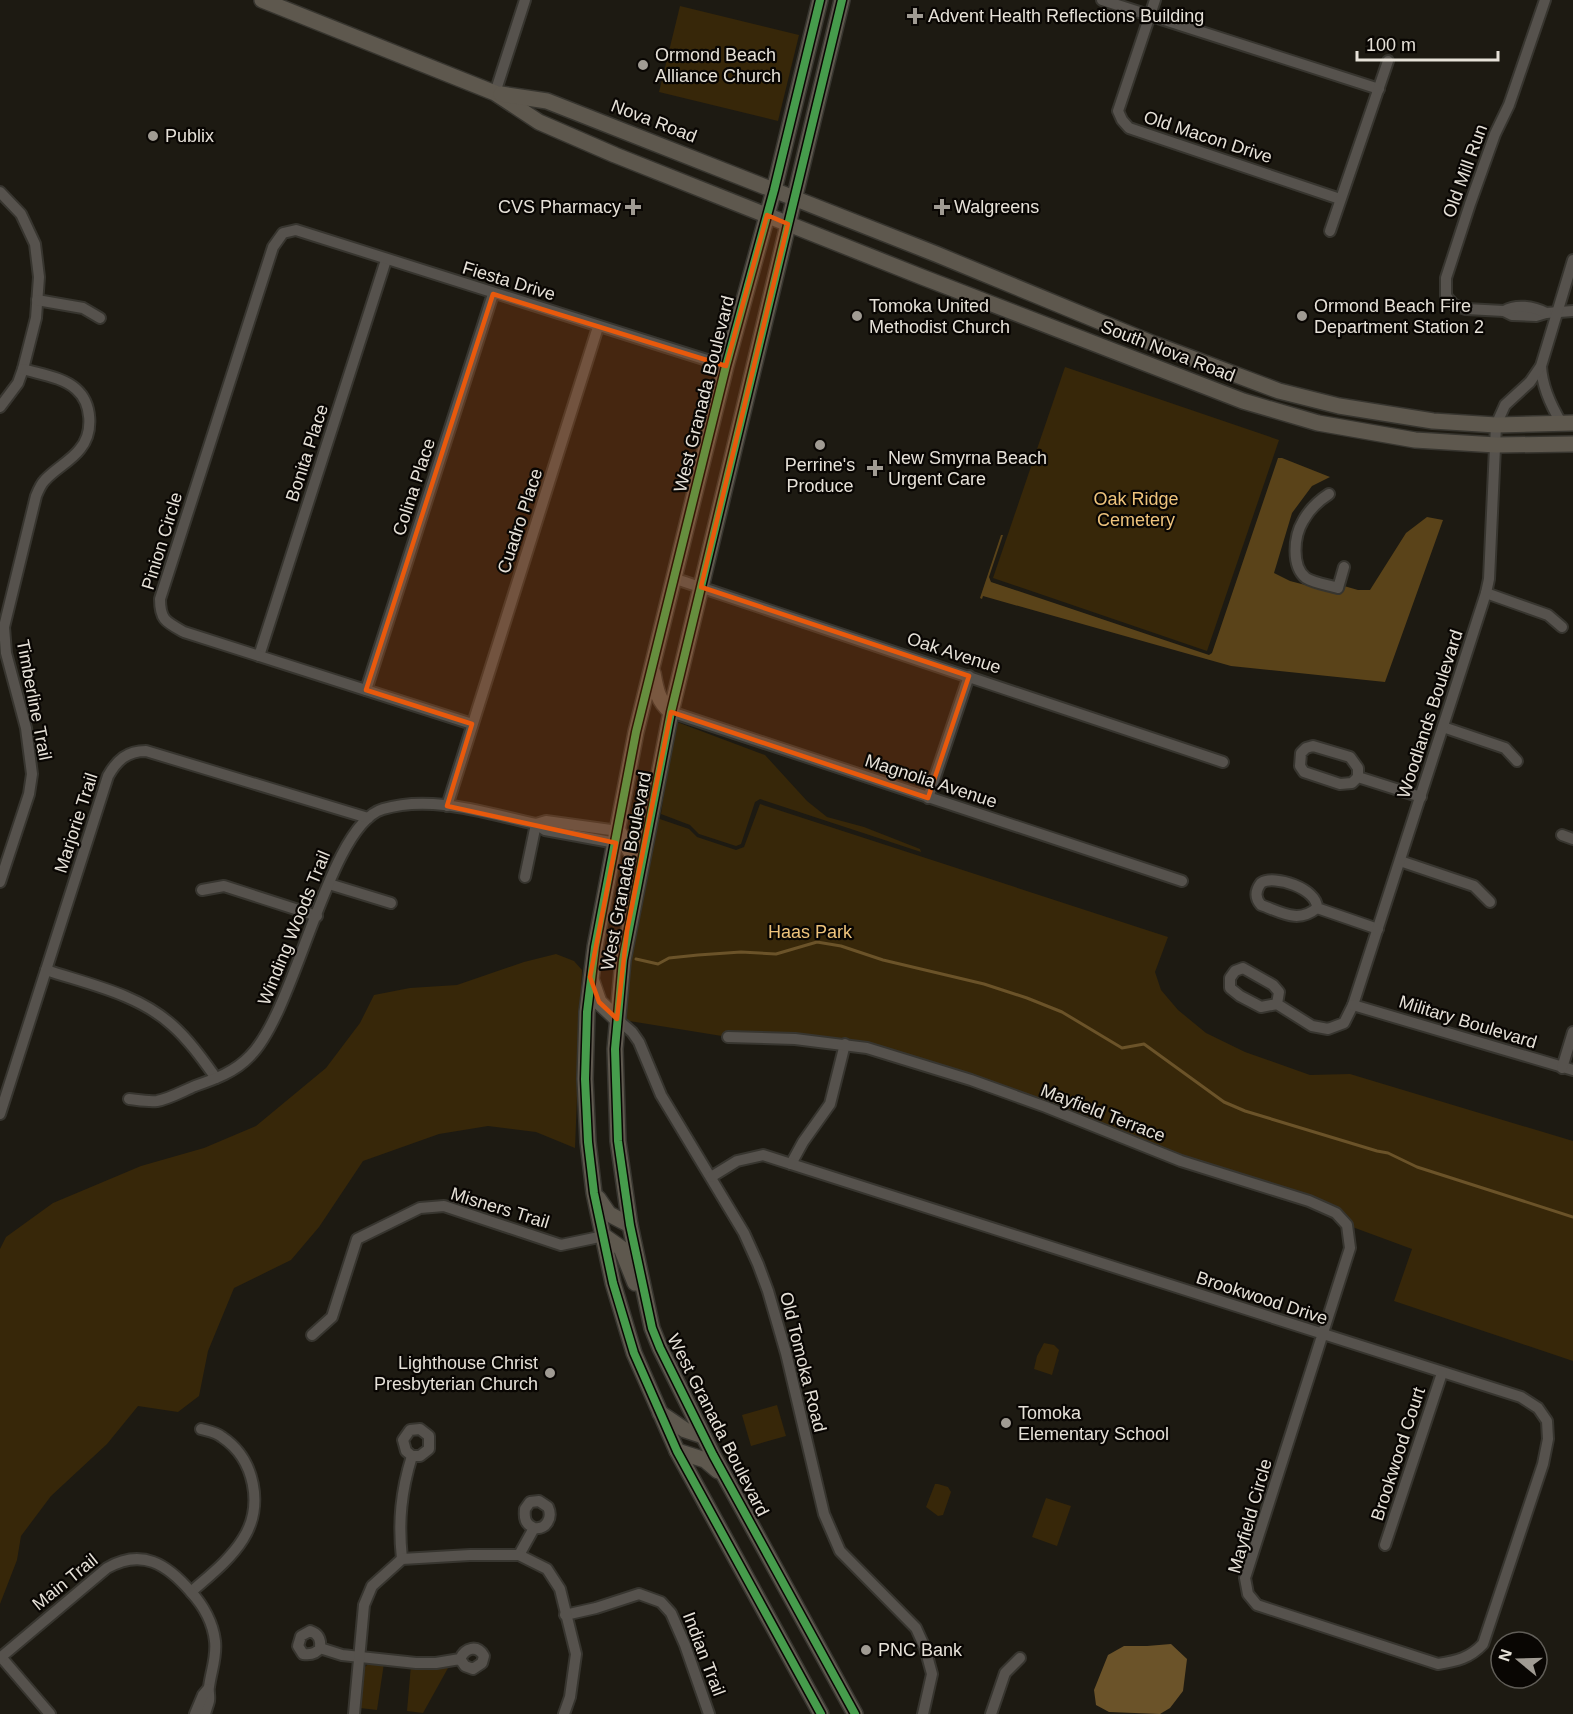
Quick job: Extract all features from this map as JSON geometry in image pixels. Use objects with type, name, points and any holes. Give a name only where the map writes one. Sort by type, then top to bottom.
[{"type":"main road","name":"Nova Road","points":[[262,0],[495,93],[539,122],[767,215]]},
{"type":"main road","name":"West Granada Boulevard","points":[[820,0],[774,190],[726,366],[636,732],[590,977],[585,1045],[588,1142],[594,1193],[613,1283],[634,1353],[676,1451],[820,1714]]},
{"type":"main road","name":"West Granada Boulevard","points":[[842,0],[671,712],[623,960],[617,1019],[616,1110],[621,1170],[630,1225],[652,1328],[703,1436],[855,1714]]},
{"type":"main road","name":"Nova Road","points":[[495,93],[547,101],[795,198]]},
{"type":"main road","name":"South Nova Road","points":[[795,198],[1251,381],[1310,399],[1371,413],[1433,422],[1496,425],[1567,423]]},
{"type":"main road","name":"South Nova Road","points":[[767,215],[1243,401],[1318,423],[1385,436],[1447,443],[1573,444]]},
{"type":"main road","points":[[1004,308],[1023,302],[1052,303]]},
{"type":"main road","points":[[651,668],[657,696],[671,712]]},
{"type":"main road","points":[[617,837],[632,854],[637,884]]},
{"type":"main road","points":[[590,977],[599,1002],[617,1019]]},
{"type":"main road","points":[[594,1193],[609,1214],[618,1221],[630,1225]]},
{"type":"main road","points":[[604,1236],[621,1248],[652,1328]]},
{"type":"main road","points":[[658,1411],[685,1430],[703,1436]]},
{"type":"main road","points":[[676,1451],[705,1460],[725,1477]]},
{"type":"street","points":[[495,93],[525,0]]},
{"type":"street","points":[[1102,0],[1379,88]]},
{"type":"street","name":"Old Macon Drive","points":[[1155,0],[1118,111],[1129,128],[1340,199]]},
{"type":"street","name":"Old Mill Run","points":[[1545,0],[1509,105],[1495,134],[1446,278],[1446,296],[1454,305],[1466,309],[1504,311],[1512,306],[1537,308],[1551,313]]},
{"type":"street","points":[[1330,231],[1388,61]]},
{"type":"street","points":[[0,192],[21,214],[35,244],[39,277],[36,318],[23,369],[18,384],[0,407]]},
{"type":"street","name":"Fiesta Drive","points":[[283,233],[296,230],[726,366]]},
{"type":"street","name":"Pinion Circle","points":[[283,233],[273,247],[160,599],[160,612],[167,623],[184,632],[472,724]]},
{"type":"street","name":"Bonita Place","points":[[259,656],[386,260]]},
{"type":"street","points":[[1567,423],[1553,410],[1544,386],[1541,366],[1551,313],[1573,260]]},
{"type":"street","name":"Colina Place","points":[[366,690],[493,294]]},
{"type":"street","points":[[37,300],[83,308],[100,318]]},
{"type":"street","points":[[1551,313],[1573,311]]},
{"type":"street","name":"Cuadro Place","points":[[447,806],[598,327]]},
{"type":"street","points":[[1496,425],[1505,405],[1530,382],[1541,366]]},
{"type":"street","name":"Timberline Trail","points":[[0,882],[29,794],[32,774],[26,728],[6,653],[4,627],[36,496],[44,481],[81,448],[88,433],[90,416],[76,389],[63,382],[23,369]]},
{"type":"street","points":[[1243,401],[1251,381]]},
{"type":"street","name":"Woodlands Boulevard","points":[[1353,1005],[1486,593],[1489,579],[1496,425]]},
{"type":"street","points":[[1329,494],[1318,501],[1302,523],[1295,552],[1298,568],[1307,578],[1338,588],[1344,567]]},
{"type":"street","name":"Oak Avenue","points":[[673,578],[1223,762]]},
{"type":"street","points":[[1486,593],[1548,615],[1562,627]]},
{"type":"street","points":[[928,798],[969,676]]},
{"type":"street","name":"Magnolia Avenue","points":[[671,712],[1182,881]]},
{"type":"street","points":[[1443,727],[1505,748],[1516,762]]},
{"type":"street","points":[[1313,746],[1350,757],[1358,768],[1358,777],[1352,783],[1340,784],[1304,772],[1300,765],[1301,753],[1313,746]]},
{"type":"street","name":"Marjorie Trail","points":[[0,1114],[108,776],[115,765],[133,751],[146,751],[368,818]]},
{"type":"street","points":[[1358,777],[1421,797]]},
{"type":"street","name":"Winding Woods Trail","points":[[129,1099],[157,1101],[236,1069],[251,1055],[271,1028],[341,853],[363,822],[381,809],[413,803],[447,806],[536,824],[546,821],[617,837]]},
{"type":"street","points":[[525,877],[536,824]]},
{"type":"street","points":[[1562,835],[1573,839]]},
{"type":"street","points":[[1400,861],[1474,886],[1490,902]]},
{"type":"street","points":[[1272,879],[1304,889],[1317,902],[1317,908],[1306,916],[1296,917],[1261,905],[1257,891],[1261,883],[1272,879]]},
{"type":"street","points":[[329,884],[391,903]]},
{"type":"street","points":[[201,890],[224,886],[317,916]]},
{"type":"street","points":[[1317,908],[1378,929]]},
{"type":"street","points":[[1277,1004],[1279,992],[1273,985],[1242,968],[1234,971],[1230,978],[1230,988],[1239,996],[1261,1007],[1277,1004],[1312,1026],[1328,1029],[1344,1023],[1353,1005]]},
{"type":"street","points":[[46,970],[138,1002],[172,1024],[194,1048],[216,1078]]},
{"type":"street","name":"Military Boulevard","points":[[1353,1005],[1567,1069]]},
{"type":"street","name":"Old Tomoka Road","points":[[617,1019],[632,1032],[639,1042],[661,1095],[744,1233],[768,1290],[786,1353],[824,1514],[840,1551],[916,1628],[925,1648],[932,1674],[923,1714]]},
{"type":"street","points":[[1567,1069],[1573,1032]]},
{"type":"street","name":"Mayfield Terrace","points":[[728,1037],[795,1039],[867,1048],[971,1080],[1046,1107],[1180,1161],[1309,1201],[1336,1213],[1347,1226],[1350,1248],[1323,1334]]},
{"type":"street","points":[[791,1164],[803,1142],[830,1104],[845,1044]]},
{"type":"street","name":"Brookwood Drive","points":[[711,1177],[737,1161],[763,1155],[1521,1397],[1538,1408],[1547,1421],[1548,1439],[1543,1464],[1483,1644],[1474,1653],[1460,1661]]},
{"type":"street","name":"Misners Trail","points":[[312,1335],[332,1317],[357,1239],[420,1208],[444,1206],[561,1245],[604,1236]]},
{"type":"street","name":"Mayfield Circle","points":[[1323,1334],[1245,1578],[1248,1594],[1257,1605],[1438,1664],[1460,1661]]},
{"type":"street","name":"Brookwood Court","points":[[1385,1545],[1442,1373]]},
{"type":"street","points":[[191,1592],[222,1564],[244,1539],[254,1509],[254,1487],[247,1462],[235,1446],[220,1435],[201,1429]]},
{"type":"street","points":[[402,1559],[399,1530],[404,1484],[412,1456]]},
{"type":"street","points":[[519,1555],[534,1528]]},
{"type":"street","points":[[354,1714],[364,1605],[372,1586],[402,1559],[470,1554],[519,1555],[547,1569],[560,1589],[576,1654],[570,1697],[564,1714]]},
{"type":"street","name":"Main Trail","points":[[1,1658],[97,1576],[117,1562],[134,1559],[159,1563],[174,1573],[191,1592],[204,1610],[215,1640],[214,1665],[205,1714]]},
{"type":"street","name":"Indian Trail","points":[[565,1615],[639,1594],[661,1602],[671,1613],[685,1645],[709,1714]]},
{"type":"street","points":[[320,1648],[332,1653],[360,1657],[436,1663],[460,1659]]},
{"type":"street","points":[[1,1658],[50,1714]]},
{"type":"street","points":[[991,1714],[1005,1673],[1020,1658]]},
{"type":"street","name":"Main Trail","points":[[195,1714],[208,1689]]},
{"type":"highlighted area","points":[[767,215],[788,224],[701,587],[969,676],[928,798],[671,712],[627,931],[617,1019],[599,1002],[590,977],[616,843],[447,806],[472,724],[366,690],[493,294],[726,366]]},
{"type":"green space","points":[[680,6],[799,35],[778,121],[659,92]]},
{"type":"green space","name":"Oak Ridge Cemetery","points":[[1065,367],[1279,440],[1207,651],[993,578]]},
{"type":"green space","points":[[677,722],[765,755],[807,801],[827,817],[864,827],[920,849],[921,852],[760,799],[755,802],[741,844],[736,846],[699,834],[690,825],[661,814],[670,750]]},
{"type":"green space","name":"Haas Park","points":[[760,804],[1168,937],[1155,972],[1161,990],[1178,1010],[1206,1033],[1245,1052],[1310,1075],[1350,1074],[1573,1141],[1573,1361],[1394,1301],[1412,1249],[1347,1225],[1336,1213],[867,1048],[728,1037],[617,1019],[651,816],[689,829],[697,837],[736,850],[744,847]]},
{"type":"green space","points":[[556,954],[574,961],[582,970],[575,1148],[536,1132],[488,1126],[439,1134],[363,1161],[319,1227],[291,1260],[234,1288],[208,1351],[199,1396],[178,1412],[138,1406],[107,1444],[51,1496],[21,1536],[17,1560],[0,1604],[0,1249],[6,1237],[53,1203],[141,1166],[204,1148],[256,1126],[326,1068],[360,1023],[374,995],[410,988],[457,985],[524,962]]},
{"type":"green space","points":[[1044,1343],[1054,1345],[1059,1350],[1052,1375],[1034,1369],[1037,1356]]},
{"type":"green space","points":[[777,1405],[786,1436],[751,1446],[742,1415]]},
{"type":"green space","points":[[935,1484],[948,1487],[951,1492],[943,1515],[938,1516],[926,1507]]},
{"type":"green space","points":[[1046,1498],[1071,1506],[1057,1546],[1032,1537]]},
{"type":"green space","points":[[370,1662],[384,1663],[377,1710],[360,1708],[364,1668]]},
{"type":"green space","points":[[411,1665],[448,1668],[423,1713],[407,1711]]},
{"type":"shaded area","points":[[1278,458],[1330,477],[1312,486],[1292,513],[1274,573],[1290,581],[1317,588],[1344,586],[1358,590],[1370,590],[1406,533],[1427,517],[1443,520],[1385,682],[1231,666],[983,596],[982,599],[980,598],[1001,535],[1003,535],[989,577],[991,582],[1209,655],[1212,653]]},
{"type":"shaded area","points":[[1171,1644],[1187,1659],[1183,1691],[1170,1708],[1160,1714],[1109,1712],[1096,1705],[1094,1690],[1108,1655],[1124,1646]]},
{"type":"waterway","points":[[636,959],[658,964],[669,958],[698,955],[741,952],[776,954],[817,942],[841,946],[883,960],[984,984],[1062,1012],[1122,1048],[1144,1044],[1224,1102],[1245,1111],[1388,1153],[1417,1167],[1573,1217]]},
{"type":"cycle path","points":[[820,0],[774,190],[726,366],[636,732],[595,947],[587,1012],[585,1079],[588,1142],[594,1193],[613,1283],[634,1353],[677,1451],[821,1714]]},
{"type":"cycle path","points":[[842,0],[671,712],[623,960],[615,1049],[618,1141],[630,1225],[652,1328],[713,1455],[855,1714]]},
{"type":"place","name":"Advent Health Reflections Building","points":[[915,16]]},
{"type":"place","name":"Ormond Beach Alliance Church","points":[[643,65]]},
{"type":"place","name":"Publix","points":[[153,136]]},
{"type":"place","name":"CVS Pharmacy","points":[[633,207]]},
{"type":"place","name":"Walgreens","points":[[942,207]]},
{"type":"place","name":"Tomoka United Methodist Church","points":[[857,316]]},
{"type":"place","name":"Ormond Beach Fire Department Station 2","points":[[1302,316]]},
{"type":"place","name":"Perrine's Produce","points":[[820,445]]},
{"type":"place","name":"New Smyrna Beach Urgent Care","points":[[875,468]]},
{"type":"place","name":"Lighthouse Christ Presbyterian Church","points":[[550,1373]]},
{"type":"place","name":"Tomoka Elementary School","points":[[1006,1423]]},
{"type":"place","name":"PNC Bank","points":[[866,1650]]}]
